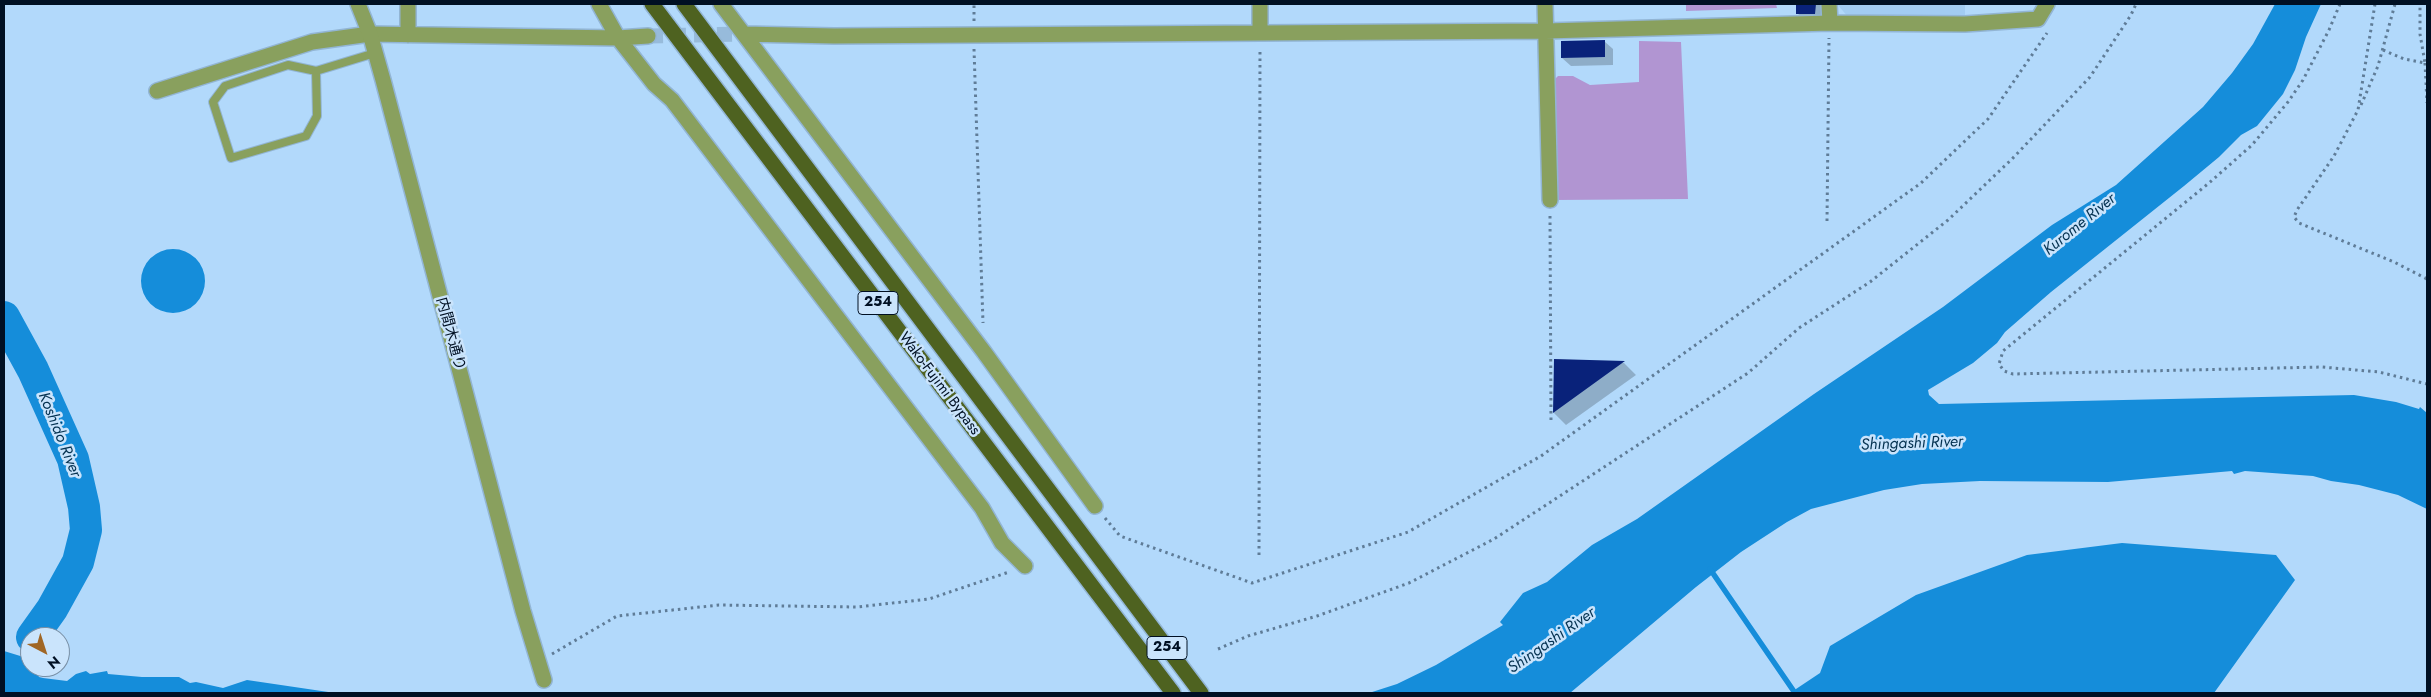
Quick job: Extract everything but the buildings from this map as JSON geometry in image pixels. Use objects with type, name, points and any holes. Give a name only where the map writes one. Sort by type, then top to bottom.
[{"type":"highway","name":"Wako-Fujimi Bypass","points":[[652,4],[1172,693]]},
{"type":"highway","name":"Wako-Fujimi Bypass","points":[[684,4],[1201,693]]},
{"type":"street","name":"内間木通り","points":[[358,4],[370,34],[523,611],[544,680]]},
{"type":"street","points":[[408,4],[408,35]]},
{"type":"street","points":[[600,4],[618,38],[654,84],[672,100],[982,508],[1002,543],[1025,566]]},
{"type":"street","points":[[721,4],[984,352],[1095,506]]},
{"type":"street","points":[[1260,4],[1260,32]]},
{"type":"street","points":[[1546,4],[1550,200]]},
{"type":"street","points":[[1830,4],[1830,23]]},
{"type":"street","points":[[744,34],[834,36],[1546,31],[1830,23],[1966,24],[2038,19],[2047,4]]},
{"type":"street","points":[[157,91],[312,42],[370,34],[618,38],[648,36]]},
{"type":"lane","points":[[316,72],[317,116],[306,136],[231,158],[213,102],[226,86],[288,65],[316,72],[375,53]]},
{"type":"path","points":[[974,4],[984,352]]},
{"type":"path","points":[[1218,648],[1248,636],[1317,616],[1409,584],[1494,539],[1748,373],[1799,328],[1870,282],[1948,220],[2012,159],[2090,76],[2131,15],[2136,4]]},
{"type":"path","points":[[2340,4],[2330,30],[2303,80],[2288,102],[2252,145],[2209,183],[2003,351],[1999,364],[2004,371],[2013,374],[2322,367],[2379,372],[2427,384]]},
{"type":"path","points":[[2358,110],[2375,4]]},
{"type":"path","points":[[2395,4],[2382,50],[2358,110],[2334,156],[2297,210],[2294,218],[2299,223],[2394,262],[2427,279]]},
{"type":"path","points":[[2420,4],[2420,34],[2425,63],[2427,103]]},
{"type":"path","points":[[1827,221],[1830,23]]},
{"type":"path","points":[[1095,506],[1120,536],[1252,583],[1408,532],[1541,456],[1921,183],[1988,119],[2050,28]]},
{"type":"path","points":[[1259,555],[1260,32]]},
{"type":"path","points":[[2382,50],[2404,59],[2425,63]]},
{"type":"path","points":[[1550,200],[1551,423]]},
{"type":"path","points":[[541,665],[556,651],[617,616],[719,605],[857,607],[929,599],[1025,566]]},
{"type":"shaded area","points":[[1686,4],[1776,4],[1777,8],[1686,11]]},
{"type":"shaded area","points":[[1837,4],[1965,4],[1965,17],[1849,18]]},
{"type":"shaded area","points":[[1639,41],[1681,42],[1688,199],[1555,200],[1554,80],[1558,76],[1573,76],[1590,85],[1639,82]]},
{"type":"water","points":[[2275,4],[2321,4],[2306,37],[2295,70],[2283,94],[2257,126],[2241,135],[2219,157],[2184,186],[2051,292],[1973,363],[1928,390],[1929,395],[1939,404],[2354,395],[2396,402],[2419,409],[2420,407],[2427,413],[2427,509],[2398,495],[2359,485],[2313,476],[2245,471],[2234,474],[2232,471],[2108,482],[1980,481],[1922,484],[1884,490],[1811,509],[1787,522],[1741,552],[1696,587],[1570,693],[1369,693],[1397,684],[1436,665],[1503,625],[1500,622],[1523,593],[1547,582],[1592,545],[1637,519],[1814,394],[1943,307],[2052,225],[2116,185],[2203,107],[2232,73],[2253,44]]},
{"type":"water","points":[[167,249],[179,249],[196,258],[203,269],[205,281],[203,293],[196,304],[179,313],[167,313],[155,308],[146,299],[141,287],[141,275],[146,263],[155,254]]},
{"type":"water","points":[[2122,543],[2276,555],[2295,580],[2214,693],[1790,693],[1820,673],[1830,646],[1916,595],[2027,555]]},
{"type":"water","points":[[4,651],[20,656],[20,677],[39,677],[67,681],[76,674],[86,671],[90,674],[107,671],[108,674],[142,677],[179,677],[190,683],[196,682],[223,688],[247,680],[335,693],[4,693]]},
{"type":"waterway","name":"Koshido River","points":[[4,317],[33,370],[73,459],[84,507],[86,530],[78,562],[52,609],[39,627]]},
{"type":"waterway","points":[[1710,569],[1795,693]]},
{"type":"tunnel","points":[[648,36],[744,34]]},
{"type":"water label","name":"Kurome River","points":[[2080,225]]},
{"type":"water label","name":"Shingashi River","points":[[1912,444]]},
{"type":"water label","name":"Shingashi River","points":[[1552,641]]}]
